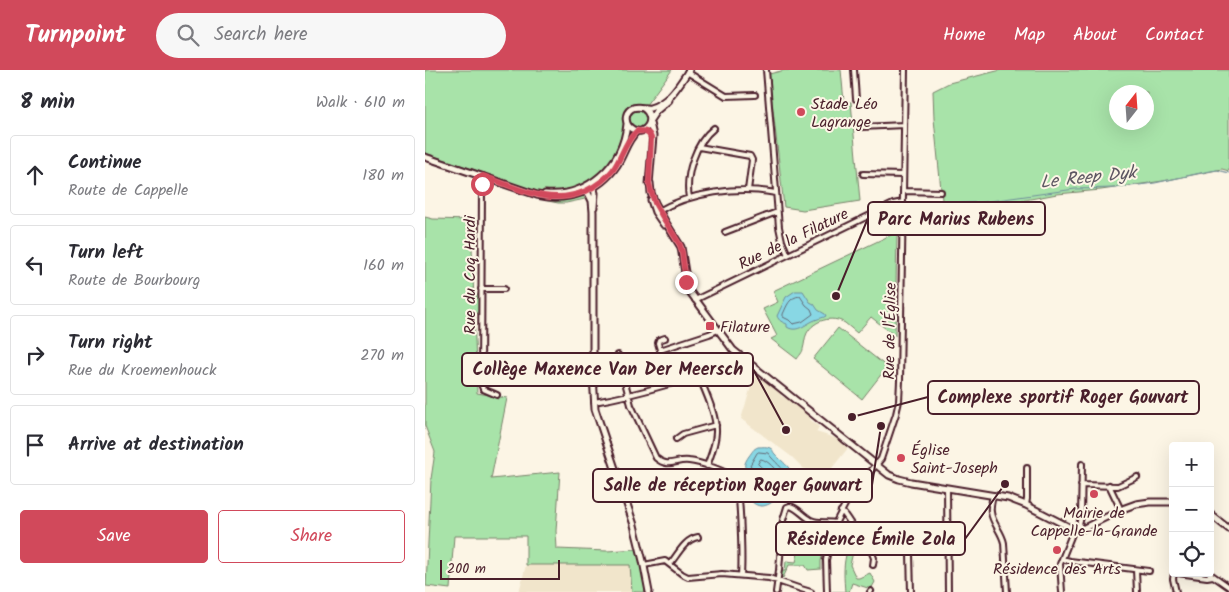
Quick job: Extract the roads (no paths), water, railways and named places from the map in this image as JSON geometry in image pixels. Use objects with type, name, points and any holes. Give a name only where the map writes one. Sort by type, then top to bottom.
[{"type":"street","points":[[766,70],[779,231],[788,255]]},
{"type":"street","points":[[854,70],[856,99]]},
{"type":"street","name":"Rue de l'Église","points":[[827,592],[826,562],[836,523],[852,494],[881,459],[897,411],[900,393],[905,70]]},
{"type":"street","points":[[592,185],[605,179],[615,168],[630,138],[647,127],[657,110],[672,97],[688,71],[725,96],[755,95]]},
{"type":"street","points":[[425,157],[506,184],[541,193],[560,196],[586,189],[603,175],[614,161],[623,143],[627,124],[626,118],[629,112],[635,108],[651,107],[661,102],[680,83]]},
{"type":"street","points":[[761,95],[767,94]]},
{"type":"street","points":[[643,108],[648,113],[653,136],[649,183],[650,196],[661,222],[678,241],[682,249],[687,284],[695,300],[737,354],[876,465],[899,480],[1008,498],[1076,529],[1088,527],[1133,505],[1144,502],[1169,502]]},
{"type":"street","points":[[627,124],[631,128],[648,133],[650,135],[651,147]]},
{"type":"street","points":[[861,128],[904,125]]},
{"type":"street","points":[[689,198],[690,172],[699,147],[707,134],[714,128]]},
{"type":"street","points":[[699,147],[749,156],[752,160],[748,190]]},
{"type":"street","points":[[863,174],[903,175]]},
{"type":"street","name":"Rue du Coq Hardi","points":[[483,176],[481,386],[483,389],[497,395]]},
{"type":"street","points":[[592,185],[595,195],[593,212]]},
{"type":"street","points":[[586,189],[592,202],[593,212],[594,402],[598,421],[634,525],[649,592]]},
{"type":"street","points":[[657,211],[689,198],[716,192],[761,190],[776,193]]},
{"type":"street","points":[[903,191],[941,192]]},
{"type":"street","name":"Rue de la Filature","points":[[695,300],[893,204],[903,202]]},
{"type":"street","points":[[725,232],[777,212]]},
{"type":"street","points":[[903,223],[925,223]]},
{"type":"street","points":[[481,289],[504,289]]},
{"type":"street","points":[[660,350],[718,330]]},
{"type":"street","points":[[665,338],[658,341],[670,384]]},
{"type":"street","points":[[594,402],[629,395],[699,376],[731,360],[737,354]]},
{"type":"street","points":[[618,355],[632,407],[658,459],[669,464],[689,460],[729,473],[735,479],[738,486],[742,559],[741,575]]},
{"type":"street","points":[[699,376],[716,425],[715,438],[707,466]]},
{"type":"street","points":[[677,439],[683,434],[716,425]]},
{"type":"street","points":[[1062,592],[1060,568],[1062,559],[1081,516],[1082,464]]},
{"type":"street","points":[[1026,506],[1027,468]]},
{"type":"street","points":[[1081,485],[1119,486],[1137,477]]},
{"type":"street","points":[[1109,486],[1121,510]]},
{"type":"street","points":[[947,488],[948,592]]},
{"type":"street","points":[[993,495],[991,515],[1005,543],[1007,592]]},
{"type":"street","points":[[776,592],[783,518],[788,506],[794,507],[813,521],[836,523]]},
{"type":"street","points":[[841,511],[851,525],[881,547],[910,554],[911,592]]},
{"type":"street","points":[[1214,517],[1229,529]]},
{"type":"street","points":[[865,536],[874,557],[873,564]]},
{"type":"street","points":[[670,564],[691,538],[698,537]]},
{"type":"street","points":[[1062,559],[1149,571]]},
{"type":"street","points":[[644,564],[663,561],[670,564],[684,576],[691,577],[722,574],[771,578],[811,592]]},
{"type":"street","points":[[1136,570],[1137,592]]},
{"type":"street","points":[[1173,577],[1176,592]]},
{"type":"street","points":[[1214,577],[1229,587]]},
{"type":"water","points":[[795,291],[803,291],[810,302],[826,316],[799,328],[791,329],[787,327],[787,324],[777,316],[786,297]]},
{"type":"water","points":[[758,447],[772,449],[790,469],[793,476],[792,482],[779,496],[765,506],[756,505],[751,501],[757,480],[745,467],[752,451]]},
{"type":"waterway","name":"Le Reep Dyk","points":[[948,204],[983,202],[1075,189],[1115,188],[1155,183],[1217,170],[1229,173]]},
{"type":"tunnel","points":[[755,95],[761,95]]},
{"type":"place","name":"Stade Léo Lagrange","points":[[801,112]]},
{"type":"place","name":"Parc Marius Rubens","points":[[836,296]]},
{"type":"place","name":"Filature","points":[[710,326]]},
{"type":"place","name":"Complexe sportif Roger Gouvart","points":[[852,417]]},
{"type":"place","name":"Salle de réception Roger Gouvart","points":[[881,426]]},
{"type":"place","name":"Collège Maxence Van Der Meersch","points":[[786,430]]},
{"type":"place","name":"Église Saint-Joseph","points":[[901,458]]},
{"type":"place","name":"Résidence Émile Zola","points":[[1005,484]]},
{"type":"place","name":"Mairie de Cappelle-la-Grande","points":[[1094,494]]},
{"type":"place","name":"Résidence des Arts","points":[[1057,550]]}]
